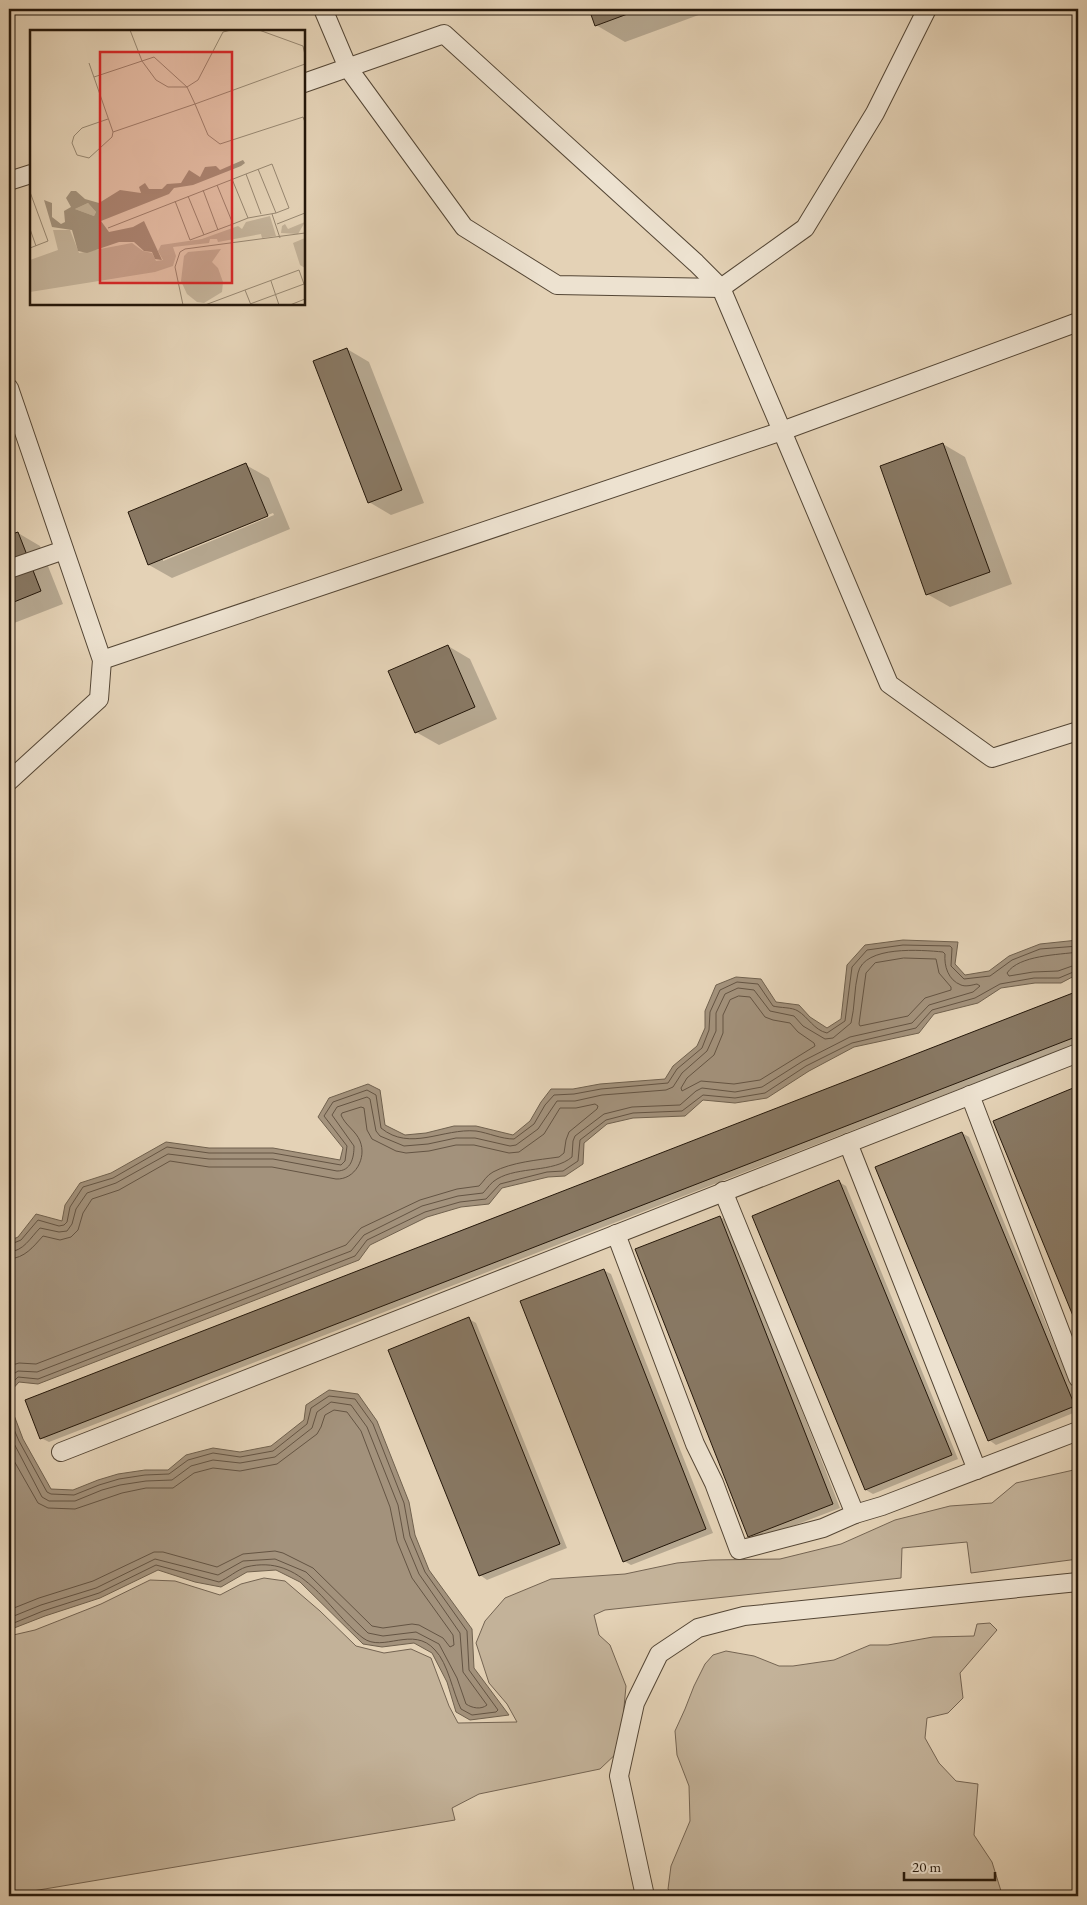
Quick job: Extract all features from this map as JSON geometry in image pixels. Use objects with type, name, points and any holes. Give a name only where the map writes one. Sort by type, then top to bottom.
[{"type":"lane","points":[[323,9],[348,68],[464,227],[557,285],[721,288],[805,228],[875,113],[927,9]]},
{"type":"lane","points":[[305,83],[444,34],[696,263],[721,288],[889,684],[992,758],[1078,731]]},
{"type":"lane","points":[[9,181],[30,174]]},
{"type":"lane","points":[[102,660],[782,431],[1078,322]]},
{"type":"lane","points":[[9,388],[102,660],[98,699],[9,781]]},
{"type":"lane","points":[[9,569],[64,550]]},
{"type":"lane","points":[[61,1452],[1078,1053]]},
{"type":"lane","points":[[970,1095],[1078,1378]]},
{"type":"lane","points":[[848,1143],[977,1470]]},
{"type":"lane","points":[[723,1192],[855,1514]]},
{"type":"lane","points":[[616,1234],[695,1444],[714,1483],[739,1550],[823,1528],[855,1514],[882,1506],[1078,1431]]},
{"type":"lane","points":[[645,1896],[619,1776],[635,1703],[659,1654],[698,1628],[744,1616],[1078,1582]]},
{"type":"shaded area","points":[[1078,1469],[1078,1559],[971,1573],[967,1542],[902,1548],[901,1578],[605,1610],[594,1615],[599,1635],[610,1645],[626,1686],[620,1750],[600,1769],[479,1794],[452,1808],[455,1820],[9,1895],[9,1636],[35,1630],[101,1604],[150,1580],[175,1581],[220,1595],[241,1584],[264,1578],[285,1581],[320,1611],[356,1646],[384,1653],[411,1649],[431,1658],[449,1706],[458,1723],[517,1722],[507,1704],[489,1683],[476,1643],[485,1621],[505,1598],[551,1579],[625,1574],[677,1563],[711,1560],[780,1559],[841,1544],[895,1520],[950,1506],[992,1503],[1016,1483]]},
{"type":"shaded area","points":[[990,1623],[997,1630],[960,1673],[963,1698],[948,1713],[927,1718],[925,1738],[939,1763],[956,1781],[978,1784],[974,1835],[992,1862],[1001,1891],[1012,1896],[673,1896],[668,1889],[671,1866],[690,1821],[689,1786],[677,1755],[675,1731],[705,1664],[713,1655],[726,1651],[754,1656],[779,1666],[793,1666],[834,1660],[870,1645],[888,1645],[933,1637],[974,1636],[977,1624]]},
{"type":"water","points":[[903,940],[958,942],[955,964],[965,975],[989,971],[1009,956],[1040,944],[1078,940],[1078,974],[1061,983],[1035,983],[1001,988],[978,1003],[934,1014],[919,1033],[854,1047],[809,1071],[767,1098],[735,1103],[703,1100],[685,1116],[633,1118],[607,1124],[584,1143],[583,1164],[565,1176],[548,1177],[502,1188],[489,1204],[461,1207],[427,1217],[370,1245],[359,1260],[38,1384],[19,1382],[9,1393],[9,1241],[18,1237],[36,1214],[62,1221],[65,1205],[80,1183],[111,1173],[166,1142],[209,1148],[273,1148],[340,1160],[343,1148],[318,1117],[329,1098],[368,1084],[380,1090],[385,1125],[405,1135],[426,1133],[454,1126],[476,1126],[513,1135],[530,1121],[551,1089],[573,1089],[600,1084],[665,1079],[673,1066],[697,1046],[705,1028],[705,1011],[716,985],[736,977],[761,979],[776,1002],[799,1005],[810,1017],[827,1028],[841,1019],[847,965],[865,945]]},
{"type":"water","points":[[329,1390],[358,1394],[377,1421],[409,1502],[415,1535],[429,1570],[472,1629],[474,1668],[509,1715],[470,1720],[456,1712],[447,1682],[432,1653],[414,1643],[382,1647],[363,1644],[300,1582],[276,1570],[247,1572],[221,1587],[195,1582],[158,1570],[100,1598],[9,1630],[9,1402],[23,1439],[51,1489],[73,1490],[118,1474],[145,1470],[168,1470],[186,1455],[213,1448],[240,1452],[271,1446],[304,1420],[306,1405]]},
{"type":"building","points":[[589,9],[641,9],[595,26]]},
{"type":"building","points":[[347,348],[402,490],[368,503],[313,361]]},
{"type":"building","points":[[943,443],[990,572],[926,595],[880,466]]},
{"type":"building","points":[[246,463],[268,516],[148,565],[128,512]]},
{"type":"building","points":[[18,532],[41,591],[9,604],[9,535]]},
{"type":"building","points":[[448,645],[475,707],[415,733],[388,671]]},
{"type":"building","points":[[1078,991],[1078,1036],[40,1439],[25,1400]]},
{"type":"building","points":[[1078,1086],[1078,1328],[993,1121]]},
{"type":"building","points":[[962,1132],[1075,1406],[988,1441],[875,1167]]},
{"type":"building","points":[[839,1180],[952,1455],[865,1490],[752,1216]]},
{"type":"building","points":[[720,1216],[833,1504],[748,1537],[635,1249]]},
{"type":"building","points":[[604,1269],[706,1529],[623,1562],[520,1301]]},
{"type":"building","points":[[469,1317],[560,1544],[479,1576],[388,1350]]}]
